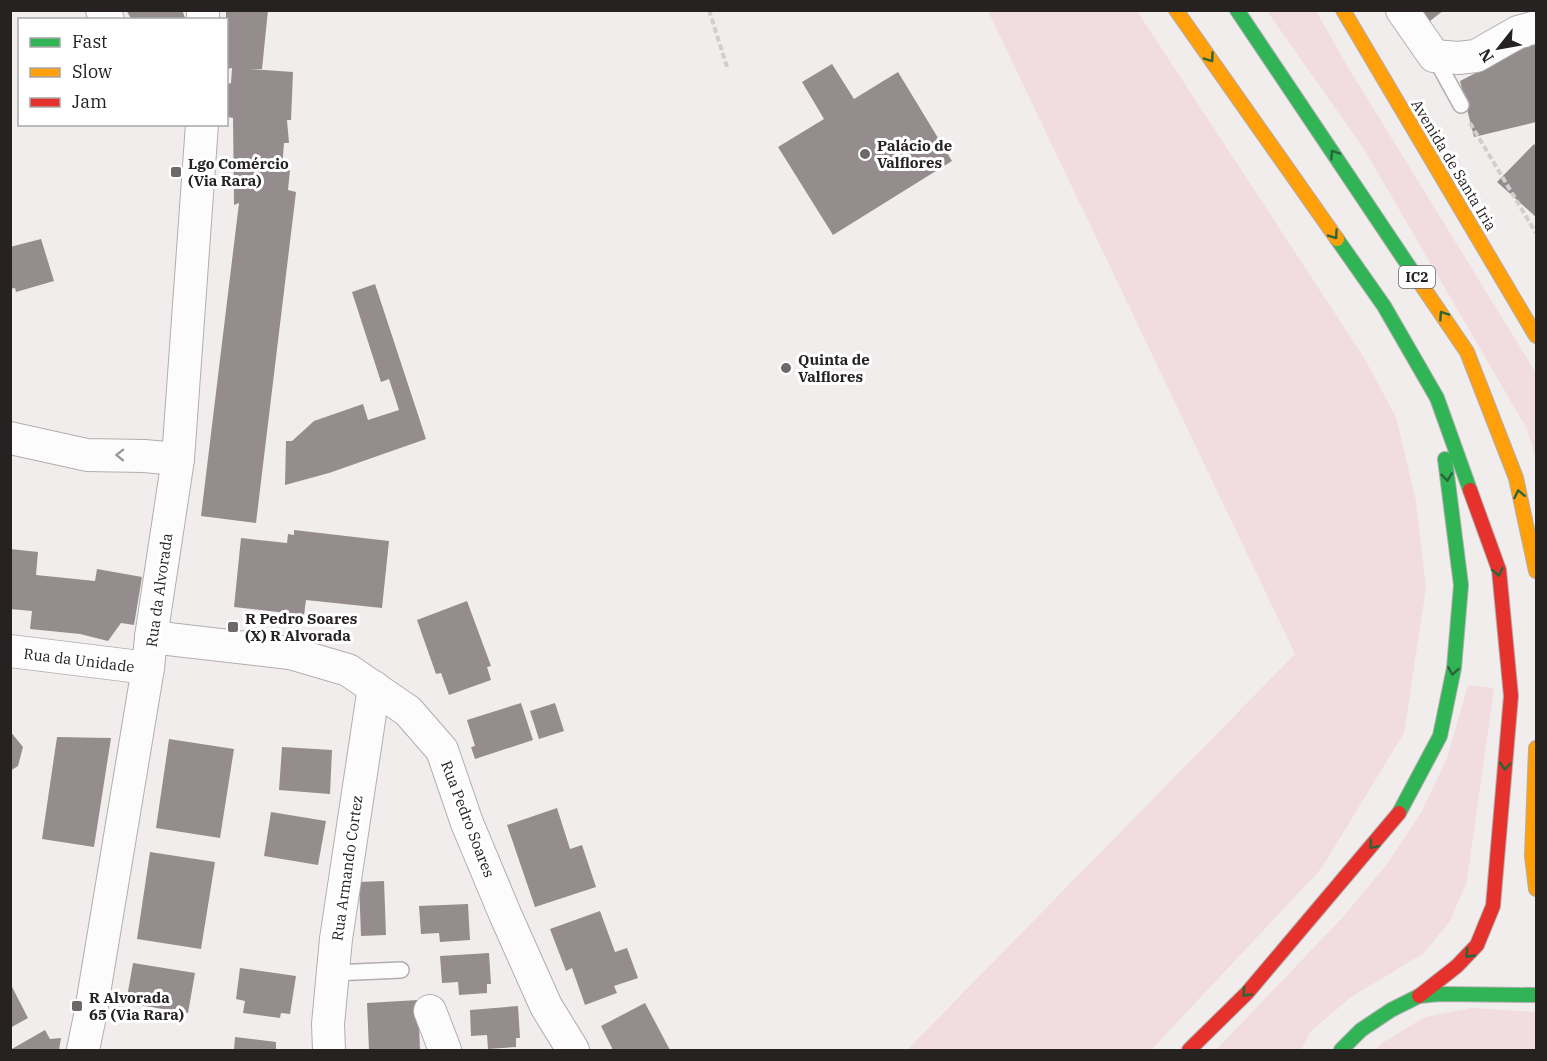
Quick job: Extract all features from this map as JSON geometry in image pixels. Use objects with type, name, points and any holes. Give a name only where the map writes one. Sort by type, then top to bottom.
[{"type":"main road","points":[[1176,10],[1384,306],[1437,398],[1499,570],[1511,696],[1493,906],[1477,945],[1457,966],[1419,996],[1390,1010],[1361,1030],[1341,1050]]},
{"type":"main road","name":"IC2","points":[[1237,10],[1467,352],[1516,478],[1536,571]]},
{"type":"main road","name":"Avenida de Santa Iria","points":[[1343,10],[1536,336]]},
{"type":"main road","points":[[1189,1050],[1247,993],[1398,815],[1440,736],[1454,668],[1461,585],[1437,398]]},
{"type":"main road","points":[[1536,748],[1532,856],[1536,889]]},
{"type":"main road","points":[[1419,996],[1440,994],[1536,995]]},
{"type":"street","points":[[1402,10],[1446,57],[1476,56],[1518,32],[1536,27]]},
{"type":"street","name":"Rua da Alvorada","points":[[83,1050],[148,668],[178,459],[202,126]]},
{"type":"street","points":[[10,438],[87,455],[178,459]]},
{"type":"street","name":"Rua Pedro Soares","points":[[151,637],[290,653],[348,670],[408,711],[442,750],[467,823],[505,914],[546,1006],[573,1050]]},
{"type":"street","name":"Rua da Unidade","points":[[10,651],[148,668]]},
{"type":"street","name":"Rua Armando Cortez","points":[[328,1050],[328,1024],[336,939],[374,687]]},
{"type":"street","points":[[430,1011],[445,1050]]},
{"type":"lane","points":[[1446,57],[1461,105]]},
{"type":"lane","points":[[333,973],[401,969]]},
{"type":"path","points":[[709,10],[727,67]]},
{"type":"path","points":[[1461,105],[1536,233]]},
{"type":"shaded area","points":[[988,11],[1137,11],[1363,356],[1396,417],[1416,501],[1426,588],[1404,733],[1321,869],[1151,1050],[907,1050],[1295,654]]},
{"type":"shaded area","points":[[1267,11],[1316,11],[1346,64],[1536,373],[1536,459],[1527,429],[1364,149]]},
{"type":"shaded area","points":[[1468,685],[1494,688],[1467,881],[1450,921],[1424,953],[1351,997],[1311,1031],[1301,1050],[1216,1050],[1342,918],[1387,864],[1421,813],[1447,758]]},
{"type":"shaded area","points":[[1472,1008],[1536,1012],[1536,1050],[1375,1050],[1382,1043],[1425,1017]]},
{"type":"building","points":[[126,10],[182,10],[185,18],[131,18]]},
{"type":"building","points":[[226,10],[268,10],[262,69],[250,69],[293,72],[291,120],[287,120],[289,143],[284,143],[282,169],[290,170],[288,190],[296,192],[256,523],[201,516],[239,203],[234,205],[233,118],[228,117],[228,84],[231,83],[232,68],[228,69],[228,18],[226,18]]},
{"type":"building","points":[[1415,10],[1444,10],[1425,25]]},
{"type":"building","points":[[1536,42],[1536,122],[1474,137],[1460,81]]},
{"type":"building","name":"Palácio de Valflores","points":[[832,64],[854,99],[898,72],[952,161],[833,235],[778,147],[824,119],[802,82]]},
{"type":"building","points":[[1534,144],[1536,147],[1536,217],[1497,182]]},
{"type":"building","points":[[41,239],[54,281],[16,292],[15,288],[10,289],[10,247]]},
{"type":"building","points":[[375,284],[426,439],[329,473],[285,485],[286,441],[292,441],[314,421],[363,404],[368,420],[399,410],[389,379],[381,382],[352,292]]},
{"type":"building","points":[[294,530],[389,541],[382,608],[306,600],[304,615],[234,607],[241,538],[287,543],[288,534],[294,535]]},
{"type":"building","points":[[10,549],[38,552],[36,575],[95,581],[97,569],[142,577],[134,625],[121,623],[108,641],[80,634],[30,629],[32,611],[10,609]]},
{"type":"building","points":[[467,601],[491,666],[487,667],[491,680],[449,695],[441,673],[436,674],[417,620]]},
{"type":"building","points":[[521,703],[533,740],[475,759],[471,747],[475,746],[467,720]]},
{"type":"building","points":[[555,703],[564,731],[539,739],[530,711]]},
{"type":"building","points":[[10,731],[23,747],[18,766],[10,771]]},
{"type":"building","points":[[57,737],[111,738],[94,847],[42,839]]},
{"type":"building","points":[[169,739],[234,749],[220,838],[156,828]]},
{"type":"building","points":[[282,747],[332,750],[330,794],[279,790]]},
{"type":"building","points":[[557,808],[570,849],[582,845],[596,887],[535,907],[507,825]]},
{"type":"building","points":[[271,812],[326,821],[318,865],[264,856]]},
{"type":"building","points":[[150,852],[215,862],[201,949],[137,939]]},
{"type":"building","points":[[384,881],[386,935],[361,936],[359,882]]},
{"type":"building","points":[[468,904],[470,940],[440,942],[439,933],[421,934],[419,906]]},
{"type":"building","points":[[600,911],[615,952],[627,948],[638,978],[614,986],[617,993],[585,1005],[572,968],[566,971],[550,929]]},
{"type":"building","points":[[489,953],[491,984],[487,984],[487,993],[459,995],[458,982],[442,983],[440,956]]},
{"type":"building","points":[[133,963],[195,973],[188,1013],[126,1003]]},
{"type":"building","points":[[240,968],[296,976],[290,1014],[281,1013],[280,1018],[243,1013],[245,1001],[236,999]]},
{"type":"building","points":[[10,983],[28,1018],[10,1028]]},
{"type":"building","points":[[418,1000],[420,1050],[369,1050],[367,1003]]},
{"type":"building","points":[[645,1003],[670,1050],[613,1050],[601,1026]]},
{"type":"building","points":[[518,1006],[520,1038],[516,1038],[516,1047],[488,1049],[487,1035],[471,1036],[470,1010]]},
{"type":"building","points":[[45,1030],[50,1039],[61,1038],[59,1050],[10,1050]]},
{"type":"building","points":[[235,1037],[276,1042],[276,1050],[234,1050]]},
{"type":"traffic: fast","points":[[1237,10],[1414,274]]},
{"type":"traffic: fast","points":[[1337,239],[1384,306],[1437,398],[1470,490]]},
{"type":"traffic: fast","points":[[1399,813],[1440,736],[1454,668],[1461,585],[1445,459]]},
{"type":"traffic: fast","points":[[1341,1050],[1361,1030],[1391,1010],[1419,996],[1440,994],[1536,995]]},
{"type":"traffic: slow","points":[[1176,10],[1337,239]]},
{"type":"traffic: slow","points":[[1343,10],[1536,336]]},
{"type":"traffic: slow","points":[[1414,274],[1467,352],[1516,478],[1536,571]]},
{"type":"traffic: slow","points":[[1536,748],[1532,856],[1536,889]]},
{"type":"traffic: jam","points":[[1419,996],[1457,966],[1477,945],[1493,906],[1511,696],[1499,570],[1470,490]]},
{"type":"traffic: jam","points":[[1189,1050],[1247,993],[1399,813]]},
{"type":"place","name":"Palácio de Valflores","points":[[865,154]]},
{"type":"place","name":"Lgo Comércio (Via Rara)","points":[[176,172]]},
{"type":"place","name":"Quinta de Valflores","points":[[786,368]]},
{"type":"place","name":"R Pedro Soares (X) R Alvorada","points":[[233,627]]},
{"type":"place","name":"R Alvorada 65 (Via Rara)","points":[[77,1006]]}]
